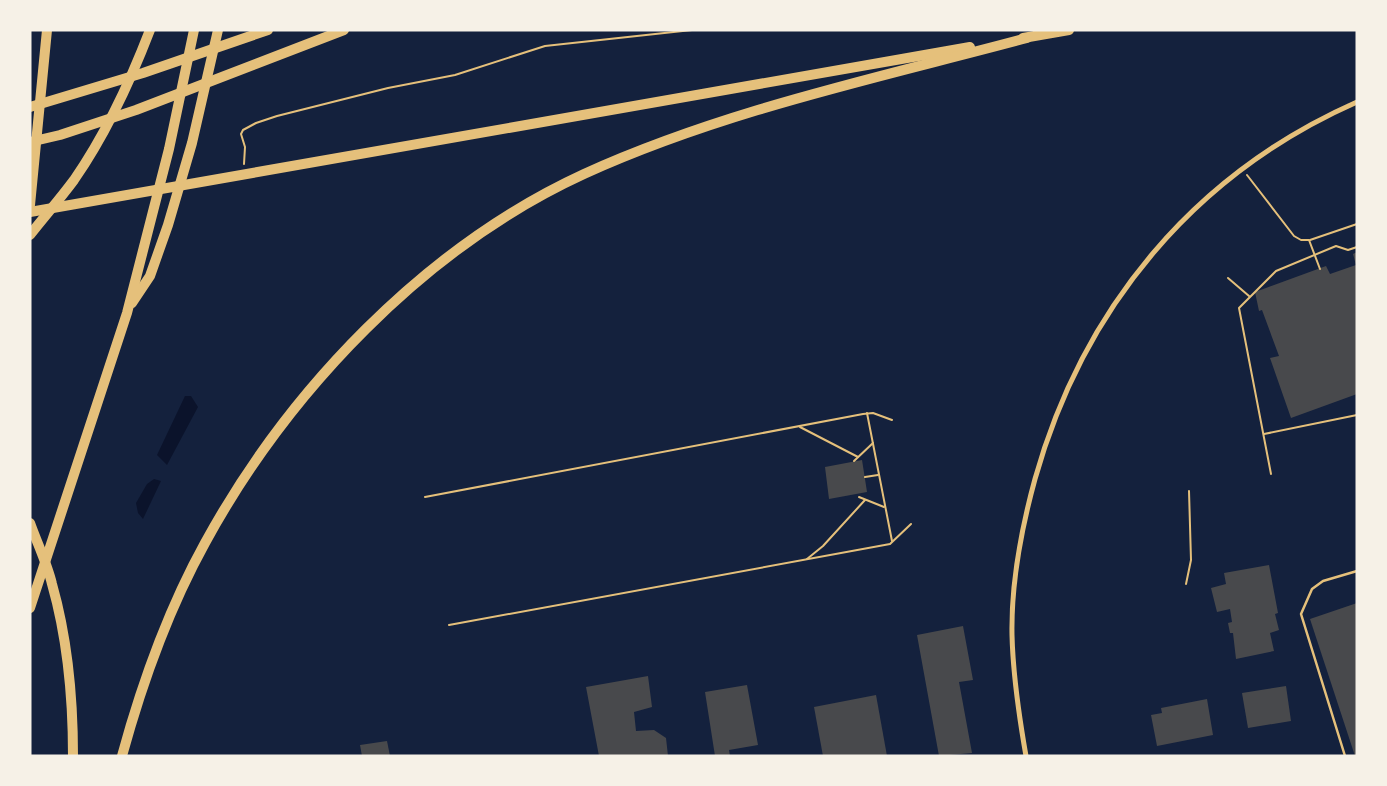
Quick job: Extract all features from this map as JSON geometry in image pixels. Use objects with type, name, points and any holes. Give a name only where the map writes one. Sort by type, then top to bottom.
[{"type":"highway","points":[[30,205],[47,30]]},
{"type":"highway","points":[[30,608],[127,313],[169,149],[194,30]]},
{"type":"highway","points":[[127,313],[150,276],[168,225],[192,143],[218,30]]},
{"type":"highway","points":[[30,107],[144,73],[268,30]]},
{"type":"highway","points":[[30,142],[136,110],[344,30]]},
{"type":"highway","points":[[30,212],[1069,30]]},
{"type":"highway","points":[[30,235],[73,181],[96,145],[124,92],[150,31]]},
{"type":"highway","points":[[122,756],[157,649],[177,599],[204,544],[244,478],[275,434],[351,345],[437,267],[531,202],[583,175],[659,144],[737,116],[1027,38]]},
{"type":"highway","points":[[30,523],[52,583],[65,645],[73,717],[73,756]]},
{"type":"street","points":[[1026,756],[1013,666],[1014,586],[1025,516],[1060,402],[1098,330],[1128,284],[1176,226],[1242,168],[1326,116],[1357,102]]},
{"type":"lane","points":[[1345,756],[1301,614],[1312,589],[1323,581],[1357,571]]},
{"type":"path","points":[[241,175],[245,147],[243,130],[256,123],[326,103],[455,75],[545,46],[692,30]]},
{"type":"path","points":[[1242,168],[1294,236],[1301,240],[1309,240],[1357,224]]},
{"type":"path","points":[[1309,240],[1320,269]]},
{"type":"path","points":[[1271,474],[1239,308],[1276,271],[1336,246],[1348,250],[1357,247]]},
{"type":"path","points":[[1228,278],[1250,297]]},
{"type":"path","points":[[867,413],[892,542]]},
{"type":"path","points":[[425,496],[867,413],[892,420]]},
{"type":"path","points":[[1263,434],[1357,415]]},
{"type":"path","points":[[799,426],[858,457]]},
{"type":"path","points":[[853,461],[873,443]]},
{"type":"path","points":[[865,477],[879,475]]},
{"type":"path","points":[[1186,584],[1191,560],[1189,491]]},
{"type":"path","points":[[859,497],[885,507]]},
{"type":"path","points":[[807,559],[823,546],[865,499]]},
{"type":"path","points":[[449,625],[892,542],[912,524]]},
{"type":"water","points":[[185,396],[191,396],[198,407],[167,465],[157,455]]},
{"type":"water","points":[[154,479],[161,481],[143,519],[138,513],[136,503],[147,484]]},
{"type":"building","points":[[1357,252],[1357,394],[1291,418],[1270,358],[1279,356],[1262,310],[1259,311],[1255,292],[1326,266],[1330,274],[1356,265],[1353,254]]},
{"type":"building","points":[[862,460],[867,492],[829,499],[825,467]]},
{"type":"building","points":[[1269,565],[1279,630],[1270,633],[1274,651],[1236,659],[1233,633],[1230,633],[1228,623],[1232,622],[1230,609],[1217,612],[1211,588],[1226,584],[1224,573]]},
{"type":"building","points":[[1357,603],[1357,756],[1355,756],[1310,619]]},
{"type":"building","points":[[963,626],[973,680],[959,682],[972,753],[939,756],[917,635]]},
{"type":"building","points":[[648,676],[652,707],[634,712],[636,731],[654,730],[666,738],[668,756],[599,756],[586,687]]},
{"type":"building","points":[[747,685],[758,745],[729,750],[730,756],[715,756],[705,692]]},
{"type":"building","points":[[1286,686],[1291,721],[1248,728],[1242,693]]},
{"type":"building","points":[[876,695],[887,756],[823,756],[814,707]]},
{"type":"building","points":[[1207,699],[1213,735],[1157,746],[1151,715],[1162,713],[1161,708]]},
{"type":"building","points":[[387,741],[390,756],[362,756],[360,745]]}]
